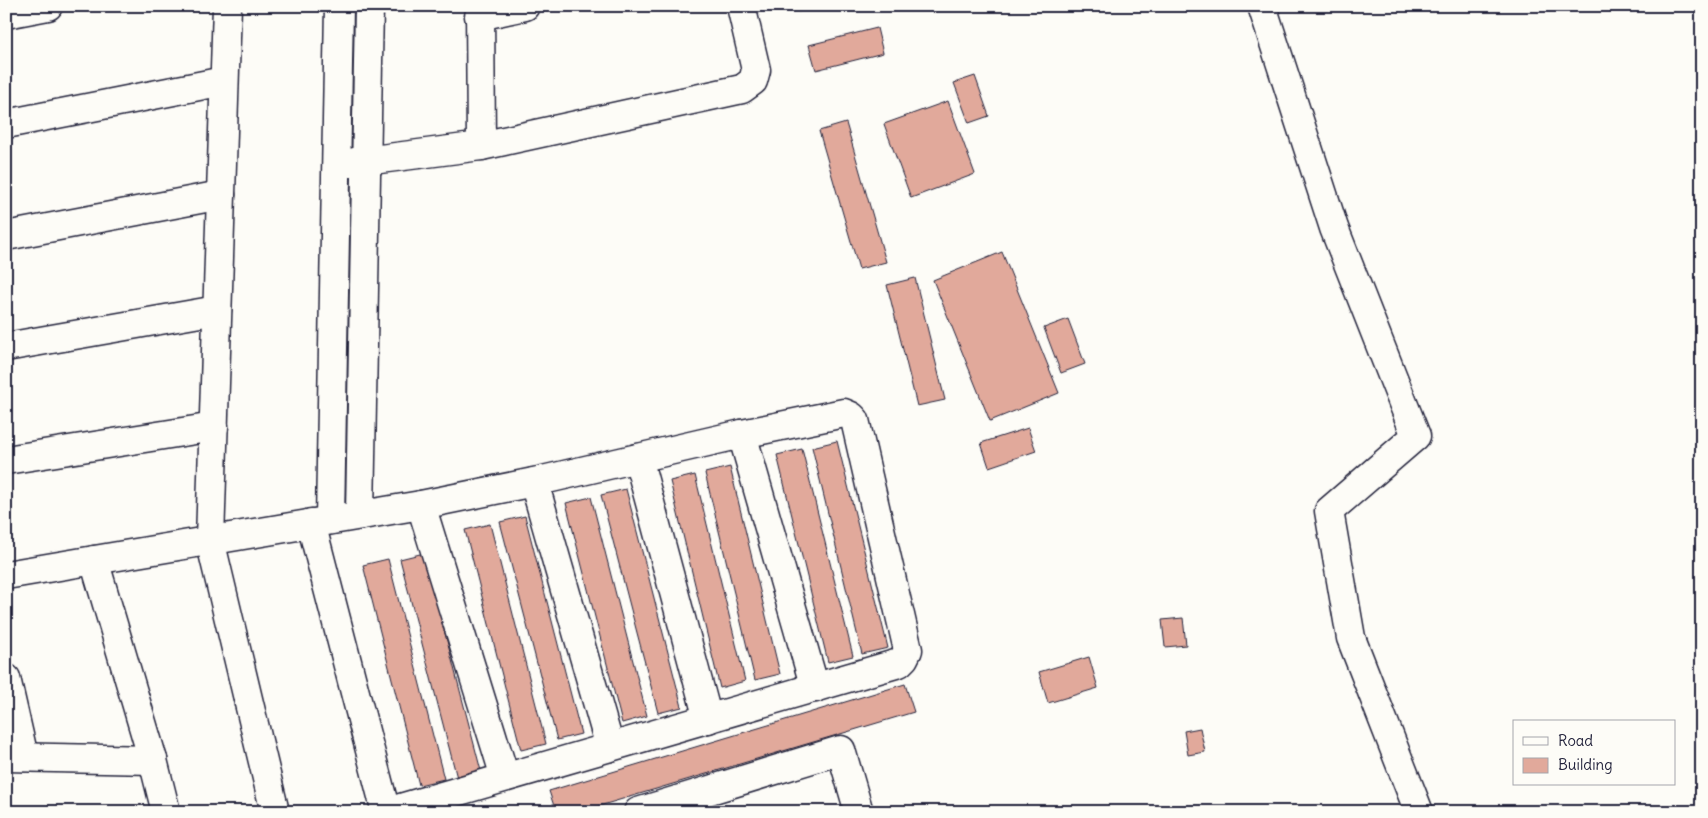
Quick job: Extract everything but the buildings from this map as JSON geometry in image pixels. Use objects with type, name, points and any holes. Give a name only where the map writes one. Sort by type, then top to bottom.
[{"type":"street","points":[[6,14],[48,6]]},
{"type":"street","points":[[227,6],[210,540],[275,812]]},
{"type":"street","points":[[6,575],[210,540],[321,522],[421,505],[534,482],[742,434],[844,413],[855,420],[908,650],[904,658],[899,663],[815,688],[386,812],[321,522],[336,165],[339,6]]},
{"type":"street","points":[[360,515],[369,6]]},
{"type":"street","points":[[481,146],[480,11],[525,6]]},
{"type":"street","points":[[336,165],[481,146],[742,89],[754,81],[756,70],[741,6]]},
{"type":"street","points":[[1262,6],[1334,228],[1416,436],[1329,511],[1351,638],[1418,812]]},
{"type":"street","points":[[6,124],[224,82]]},
{"type":"street","points":[[6,236],[221,195]]},
{"type":"street","points":[[6,347],[218,310]]},
{"type":"street","points":[[6,460],[214,427]]},
{"type":"street","points":[[742,434],[815,688]]},
{"type":"street","points":[[638,458],[708,719]]},
{"type":"street","points":[[534,482],[610,747]]},
{"type":"street","points":[[421,505],[505,778]]},
{"type":"street","points":[[94,560],[153,760],[166,812]]},
{"type":"street","points":[[6,678],[15,757],[153,760]]},
{"type":"street","points":[[638,812],[841,750],[859,812]]}]
